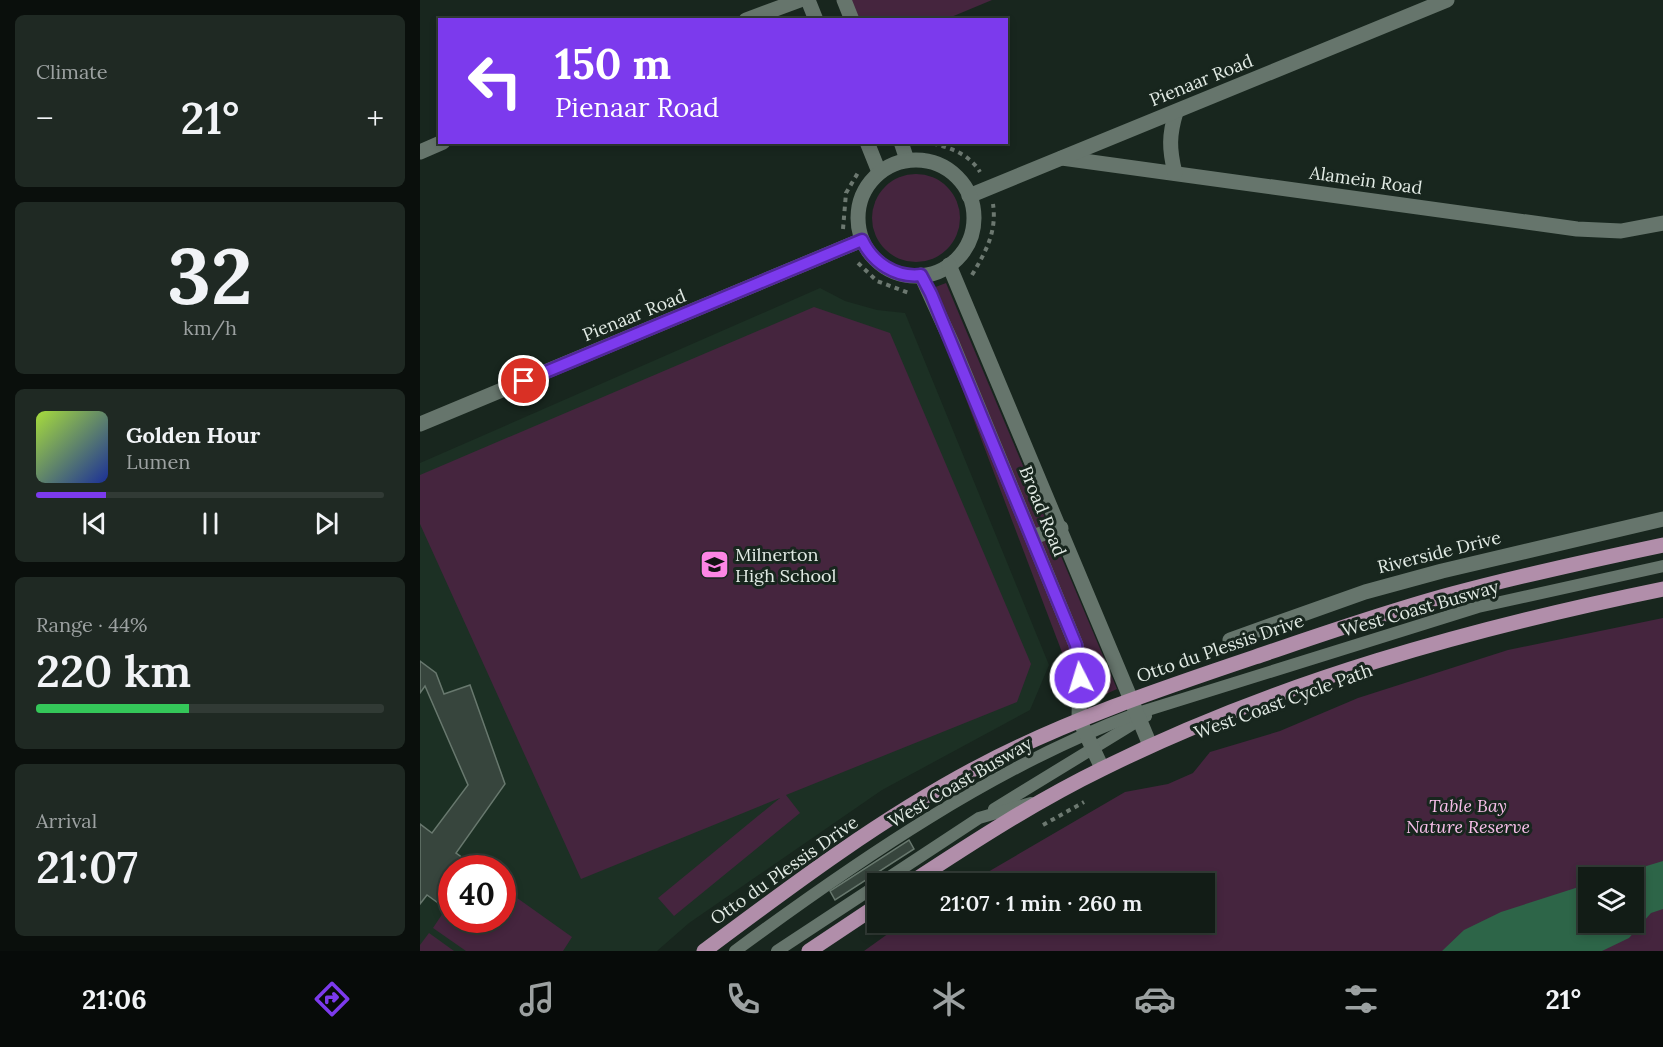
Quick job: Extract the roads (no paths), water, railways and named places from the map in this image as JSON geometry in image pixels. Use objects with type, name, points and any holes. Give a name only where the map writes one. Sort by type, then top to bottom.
[{"type":"main road","name":"Otto du Plessis Drive","points":[[704,951],[780,894],[925,798],[974,769],[1082,726],[1137,710],[1439,597],[1510,578],[1663,545]]},
{"type":"main road","points":[[926,873],[1041,800],[1102,768],[1150,745],[1280,693],[1460,636],[1568,608],[1663,589]]},
{"type":"main road","points":[[809,951],[867,912]]},
{"type":"street","points":[[751,18],[800,0]]},
{"type":"street","points":[[808,0],[815,18]]},
{"type":"street","points":[[844,0],[851,18]]},
{"type":"street","name":"Pienaar Road","points":[[969,196],[1447,0]]},
{"type":"street","points":[[1175,173],[1169,148],[1169,134],[1176,112]]},
{"type":"street","points":[[420,152],[438,144]]},
{"type":"street","points":[[868,144],[879,172]]},
{"type":"street","points":[[902,144],[907,160]]},
{"type":"street","name":"Alamein Road","points":[[1062,158],[1577,229],[1621,231],[1663,223]]},
{"type":"street","points":[[907,160],[930,162],[945,168],[957,177],[969,196],[973,213],[970,236],[963,250],[949,265],[932,273],[901,274],[886,268],[874,258],[862,240],[858,223],[859,207],[867,185],[879,172],[907,160]]},
{"type":"street","name":"Pienaar Road","points":[[420,424],[862,240]]},
{"type":"street","name":"Broad Road","points":[[949,265],[1150,745]]},
{"type":"street","name":"Broad Road","points":[[921,275],[1076,645],[1080,668],[1082,726],[1102,768]]},
{"type":"street","name":"Riverside Drive","points":[[1230,640],[1365,592],[1442,571],[1663,519]]},
{"type":"street","points":[[1032,537],[1061,528]]},
{"type":"lane","name":"West Coast Busway","points":[[777,951],[979,818],[1093,748],[1137,710],[1156,709],[1478,607],[1663,566]]},
{"type":"lane","name":"West Coast Busway","points":[[735,951],[811,895],[915,827],[1082,726]]},
{"type":"lane","name":"West Coast Busway","points":[[979,818],[1041,800]]},
{"type":"place","name":"Milnerton High School","points":[[714,564]]},
{"type":"park label","name":"Table Bay Nature Reserve","points":[[1468,815]]}]
